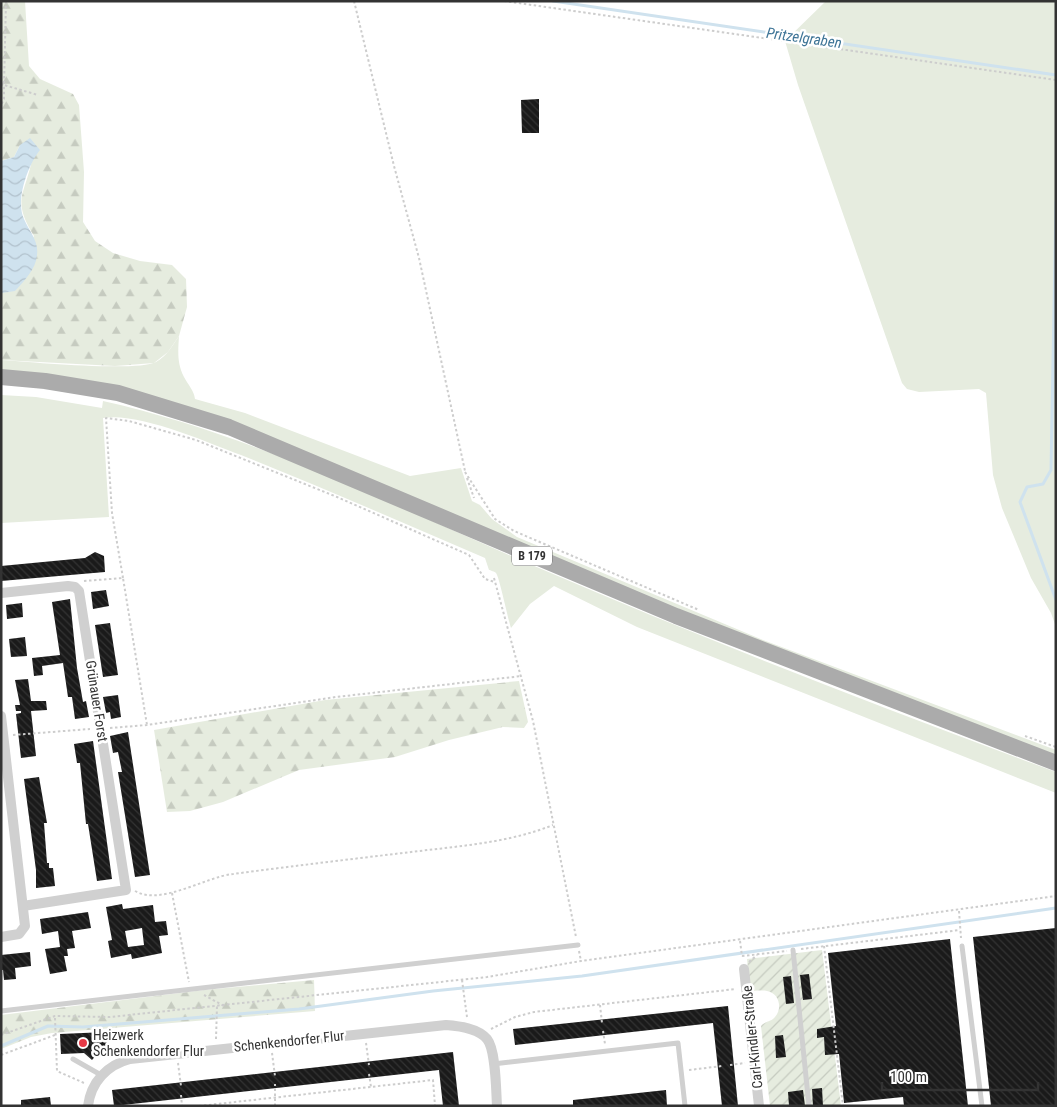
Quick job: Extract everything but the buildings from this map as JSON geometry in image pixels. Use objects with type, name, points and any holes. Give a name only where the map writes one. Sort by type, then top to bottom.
[{"type":"main road","name":"B 179","points":[[1,377],[45,381],[118,393],[229,427],[676,616],[1056,762]]},
{"type":"street","points":[[1,593],[75,587]]},
{"type":"street","name":"Grünauer Forst","points":[[75,587],[78,591],[126,890]]},
{"type":"street","points":[[1,716],[25,926],[19,934],[1,937]]},
{"type":"street","points":[[23,906],[126,890]]},
{"type":"street","name":"Carl-Kindler-Straße","points":[[744,969],[759,1106]]},
{"type":"street","name":"Schenkendorfer Flur","points":[[88,1106],[93,1086],[101,1076],[113,1066],[125,1061],[216,1049],[438,1025],[468,1029],[481,1034]]},
{"type":"street","points":[[481,1034],[489,1042],[497,1106]]},
{"type":"lane","points":[[1,1012],[190,988],[578,945]]},
{"type":"lane","points":[[962,946],[982,1106]]},
{"type":"lane","points":[[793,950],[809,1106]]},
{"type":"lane","points":[[493,1064],[678,1043],[684,1106]]},
{"type":"lane","points":[[73,1059],[101,1076]]},
{"type":"path","points":[[1,105],[4,99],[6,1]]},
{"type":"path","points":[[354,1],[394,166],[419,258],[465,472],[474,498]]},
{"type":"path","points":[[504,1],[1056,80]]},
{"type":"path","points":[[3,84],[38,95]]},
{"type":"path","points":[[147,725],[112,513],[106,418],[129,421],[196,440],[338,497],[469,555],[484,580],[495,582]]},
{"type":"path","points":[[465,472],[495,519],[514,531],[702,611]]},
{"type":"path","points":[[75,587],[84,580],[123,578]]},
{"type":"path","points":[[494,578],[522,676],[578,945]]},
{"type":"path","points":[[3,736],[147,725],[336,697],[522,676]]},
{"type":"path","points":[[1024,735],[1056,747]]},
{"type":"path","points":[[126,890],[132,890],[143,896],[172,893],[219,876],[451,847],[526,835],[553,825]]},
{"type":"path","points":[[172,893],[190,988],[225,1006]]},
{"type":"path","points":[[1,1035],[55,1016],[110,1017],[462,980],[581,961],[740,941],[1056,896]]},
{"type":"path","points":[[959,911],[958,918],[962,946]]},
{"type":"path","points":[[740,941],[742,954],[793,950],[960,930]]},
{"type":"path","points":[[824,946],[843,1106]]},
{"type":"path","points":[[462,980],[468,1029]]},
{"type":"path","points":[[481,1034],[522,1015],[746,988]]},
{"type":"path","points":[[600,1005],[602,1023]]},
{"type":"path","points":[[216,1049],[217,1006]]},
{"type":"path","points":[[55,1016],[57,1071],[93,1086]]},
{"type":"path","points":[[603,1031],[605,1051]]},
{"type":"path","points":[[365,1033],[368,1065]]},
{"type":"path","points":[[1,1055],[56,1035]]},
{"type":"path","points":[[271,1043],[274,1076]]},
{"type":"path","points":[[177,1054],[180,1086]]},
{"type":"path","points":[[730,1065],[754,1062]]},
{"type":"path","points":[[681,1070],[722,1066]]},
{"type":"path","points":[[370,1074],[371,1087]]},
{"type":"path","points":[[199,1106],[433,1080],[435,1106]]},
{"type":"path","points":[[275,1106],[277,1097],[276,1084]]},
{"type":"path","points":[[181,1095],[182,1106]]},
{"type":"green space","points":[[1,1],[25,1],[29,66],[40,79],[73,94],[79,105],[84,172],[83,222],[95,241],[113,253],[140,261],[172,265],[186,279],[187,307],[179,336],[168,352],[154,363],[115,366],[1,360],[1,292],[34,236],[23,214],[22,206],[23,191],[32,160],[20,145],[14,157],[1,161]]},
{"type":"green space","points":[[826,1],[1056,1],[1056,627],[1051,613],[1031,578],[1002,508],[993,475],[986,393],[979,389],[919,392],[907,389],[902,383],[798,85],[785,41]]},
{"type":"green space","points":[[179,336],[178,352],[180,367],[195,399],[245,413],[410,476],[461,468],[472,501],[480,505],[492,519],[517,537],[763,640],[1056,750],[1056,755],[761,644],[234,425],[1,374],[1,360],[82,366],[145,365],[156,362],[163,357]]},
{"type":"green space","points":[[1,395],[36,397],[102,408],[103,401],[160,415],[270,453],[324,474],[539,568],[731,648],[1056,772],[1056,793],[637,627],[554,586],[530,604],[511,628],[497,576],[489,570],[485,558],[241,455],[172,429],[135,419],[103,418],[109,517],[1,523]]},
{"type":"green space","points":[[519,681],[528,722],[524,728],[503,727],[449,740],[395,757],[299,770],[223,802],[190,811],[167,812],[154,730],[325,700]]},
{"type":"green space","points":[[822,950],[841,1106],[770,1106],[761,1026],[775,1017],[779,1009],[779,1001],[771,992],[750,991],[747,959]]},
{"type":"green space","points":[[314,980],[315,1011],[52,1033],[31,1037],[1,1049],[1,1015],[204,990]]},
{"type":"water","points":[[30,138],[40,150],[27,173],[21,202],[24,219],[37,245],[36,260],[29,274],[15,291],[2,293],[1,161],[14,157],[20,145]]},
{"type":"waterway","name":"Pritzelgraben","points":[[553,1],[1056,75]]},
{"type":"waterway","points":[[1056,202],[1051,470],[1043,484],[1027,487],[1020,502],[1056,600]]},
{"type":"waterway","points":[[1,1046],[48,1026],[83,1027],[299,1009],[433,991],[582,976],[1056,908]]},
{"type":"place","name":"Heizwerk Schenkendorfer Flur","points":[[83,1043]]}]
